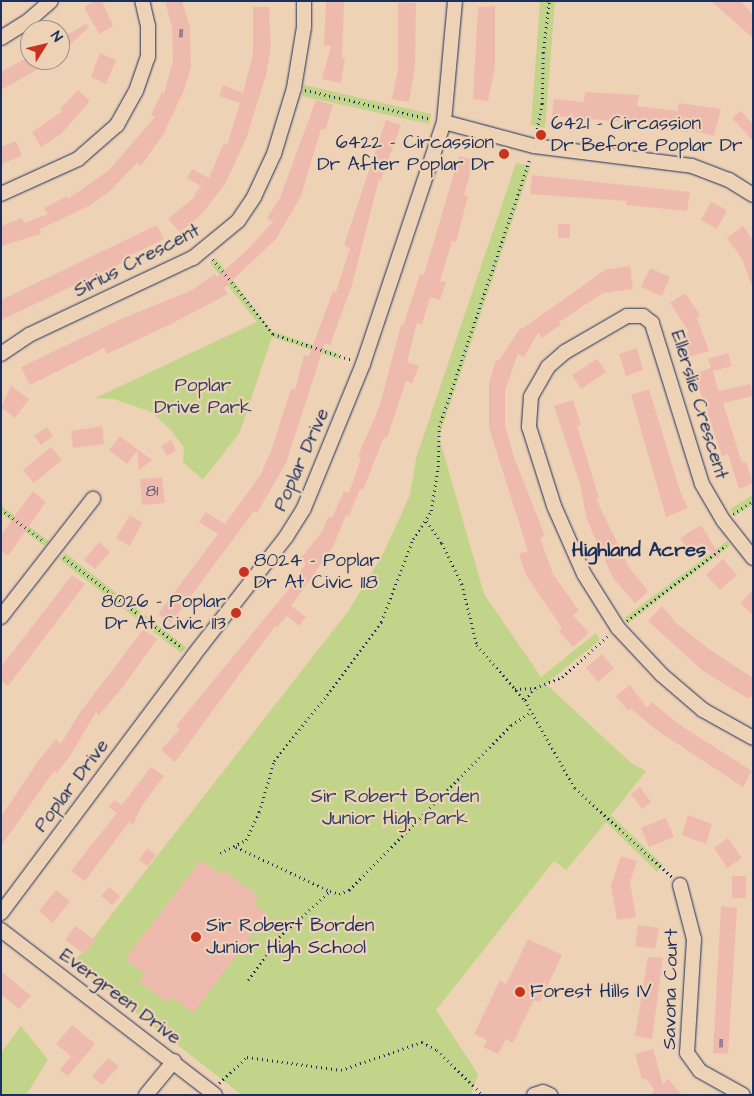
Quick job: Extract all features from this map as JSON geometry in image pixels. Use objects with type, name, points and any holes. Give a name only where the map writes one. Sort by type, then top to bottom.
[{"type":"street","points":[[1,38],[28,21],[51,1]]},
{"type":"street","points":[[1,194],[78,159],[116,124],[136,91],[148,57],[148,26],[142,1]]},
{"type":"street","name":"Sirius Crescent","points":[[1,354],[28,335],[206,250],[226,234],[254,197],[274,154],[294,88],[304,27],[304,1]]},
{"type":"street","name":"Poplar Drive","points":[[1,913],[193,656],[286,537],[304,508],[363,364],[444,122],[455,1]]},
{"type":"street","points":[[444,122],[534,146],[692,166],[729,180],[753,195]]},
{"type":"street","name":"Ellerslie Crescent","points":[[753,558],[735,538],[723,520],[697,471],[656,330],[649,320],[638,315],[627,316],[565,352],[548,366],[532,398],[531,433],[566,536],[593,590],[618,628],[683,694],[726,724],[753,738]]},
{"type":"street","points":[[1,618],[93,499]]},
{"type":"street","name":"Savona Court","points":[[680,885],[694,939],[686,1053],[700,1071],[743,1095]]},
{"type":"street","name":"Evergreen Drive","points":[[1,930],[174,1061],[212,1093]]},
{"type":"street","points":[[146,1095],[174,1061]]},
{"type":"street","points":[[534,1095],[543,1092],[550,1095]]},
{"type":"path","points":[[220,854],[246,840],[258,812],[274,761],[327,696],[381,622],[413,539],[427,521],[438,467],[440,427],[515,209],[534,146],[542,104],[543,53],[549,1]]},
{"type":"path","points":[[294,88],[444,122]]},
{"type":"path","points":[[206,250],[273,334],[363,364]]},
{"type":"path","points":[[723,520],[753,501]]},
{"type":"path","points":[[1,509],[193,656]]},
{"type":"path","points":[[427,521],[442,543],[462,584],[477,645],[526,700],[575,788],[680,885]]},
{"type":"path","points":[[515,689],[535,688],[562,677],[618,628],[735,538]]},
{"type":"path","points":[[526,700],[535,688]]},
{"type":"path","points":[[236,847],[330,891],[339,894],[349,890],[469,770],[511,725],[531,712]]},
{"type":"path","points":[[248,980],[279,937],[330,891]]},
{"type":"path","points":[[212,1093],[247,1057],[341,1070],[422,1042],[437,1050],[484,1095]]},
{"type":"green space","points":[[540,1],[555,1],[545,128],[531,125]]},
{"type":"green space","points":[[304,85],[431,114],[429,124],[302,96]]},
{"type":"green space","name":"Sir Robert Borden Junior High Park","points":[[516,163],[531,166],[439,437],[484,594],[541,677],[596,633],[600,640],[546,684],[631,763],[646,771],[611,815],[663,865],[657,872],[606,822],[566,870],[554,861],[436,1010],[478,1074],[471,1095],[242,1095],[73,964],[349,610],[384,552],[410,495],[416,458]]},
{"type":"green space","name":"Poplar Drive Park","points":[[216,258],[272,331],[339,354],[338,359],[272,337],[240,432],[203,480],[183,462],[184,448],[171,430],[151,412],[114,399],[95,398],[257,322],[210,263]]},
{"type":"green space","points":[[753,495],[753,504],[734,516],[730,509]]},
{"type":"green space","points":[[1,506],[49,541],[44,546],[1,513]]},
{"type":"green space","points":[[727,541],[730,546],[628,623],[624,618]]},
{"type":"green space","points":[[65,553],[186,647],[181,653],[60,560]]},
{"type":"green space","points":[[21,1026],[48,1060],[26,1095],[1,1095],[1,1053]]},
{"type":"building","points":[[95,1],[102,1],[113,26],[99,34],[84,7]]},
{"type":"building","points":[[165,1],[182,1],[190,28],[191,67],[184,90],[163,135],[141,166],[137,163],[110,191],[89,206],[40,229],[41,234],[1,246],[1,226],[22,218],[24,223],[48,214],[44,208],[67,196],[68,199],[109,170],[155,117],[151,115],[162,92],[164,94],[173,61],[172,27]]},
{"type":"building","points":[[326,1],[344,1],[342,58],[345,58],[341,83],[322,79],[331,46],[324,45]]},
{"type":"building","points":[[711,1],[740,1],[753,14],[753,38]]},
{"type":"building","points":[[398,3],[416,3],[415,66],[409,102],[392,99],[398,69]]},
{"type":"building","points":[[495,6],[495,67],[488,101],[473,99],[478,7]]},
{"type":"building","points":[[253,7],[269,7],[271,46],[266,75],[246,139],[225,184],[201,215],[180,232],[168,219],[196,196],[194,195],[201,186],[187,178],[192,169],[209,178],[224,143],[227,145],[240,103],[219,96],[223,85],[243,93],[253,53]]},
{"type":"building","points":[[86,24],[89,27],[70,45],[70,33]]},
{"type":"building","points":[[100,53],[116,60],[106,84],[91,77]]},
{"type":"building","points":[[20,62],[20,70],[36,70],[1,90],[1,72]]},
{"type":"building","points":[[78,90],[90,101],[61,134],[41,147],[32,132],[63,111],[60,109]]},
{"type":"building","points":[[585,92],[639,95],[637,106],[678,111],[679,103],[721,109],[714,136],[688,129],[688,132],[639,127],[639,123],[552,116],[554,99],[584,102]]},
{"type":"building","points":[[316,100],[333,105],[325,130],[321,129],[301,196],[276,239],[224,288],[228,294],[169,325],[107,354],[104,348],[30,385],[21,367],[119,320],[192,290],[215,274],[217,277],[245,252],[273,222],[267,218],[280,198]]},
{"type":"building","points":[[741,111],[753,124],[753,141],[732,118]]},
{"type":"building","points":[[386,120],[401,125],[381,180],[379,179],[352,285],[330,345],[325,343],[286,463],[257,513],[254,511],[171,623],[158,614],[218,534],[199,522],[206,512],[225,524],[261,474],[271,451],[291,389],[295,390],[304,355],[309,356],[333,291],[336,292],[350,248],[344,245]]},
{"type":"building","points":[[16,141],[22,156],[1,164],[1,147]]},
{"type":"building","points":[[459,156],[474,160],[464,195],[468,196],[456,242],[452,241],[440,281],[446,282],[440,300],[430,297],[422,325],[417,323],[407,362],[419,366],[412,383],[406,381],[387,438],[384,437],[363,490],[360,489],[349,516],[346,515],[333,547],[291,606],[306,617],[299,626],[287,616],[277,627],[275,626],[175,762],[161,750],[180,729],[176,726],[288,590],[306,563],[300,559],[322,532],[328,517],[332,518],[344,491],[349,493],[361,458],[358,456],[380,405],[401,325],[403,326],[420,274],[424,275]]},
{"type":"building","points":[[532,175],[690,192],[687,211],[626,205],[627,201],[530,194]]},
{"type":"building","points":[[711,202],[727,210],[717,229],[701,220]]},
{"type":"building","points":[[558,224],[570,224],[570,238],[558,238]]},
{"type":"building","points":[[157,225],[164,239],[129,256],[130,259],[1,320],[1,300]]},
{"type":"building","points":[[743,226],[753,240],[752,286],[742,259],[727,238]]},
{"type":"building","points":[[630,266],[633,289],[603,293],[559,322],[560,325],[542,338],[538,333],[524,357],[518,353],[505,391],[505,425],[514,457],[545,536],[540,538],[553,574],[579,611],[573,615],[589,633],[573,647],[559,631],[562,628],[526,575],[519,554],[528,551],[489,428],[489,383],[496,360],[499,361],[520,328],[522,329],[605,270]]},
{"type":"building","points":[[650,268],[670,277],[662,296],[641,287]]},
{"type":"building","points":[[685,293],[700,315],[697,318],[709,351],[688,357],[681,335],[689,332],[670,303]]},
{"type":"building","points":[[637,348],[643,370],[626,376],[619,354]]},
{"type":"building","points":[[728,353],[732,366],[713,371],[718,391],[750,384],[753,393],[753,396],[723,403],[742,463],[746,462],[753,483],[739,489],[728,454],[722,456],[694,374],[711,368],[708,359]]},
{"type":"building","points":[[597,359],[606,372],[581,389],[572,375]]},
{"type":"building","points":[[11,386],[29,399],[15,418],[1,407]]},
{"type":"building","points":[[649,389],[680,491],[688,508],[666,517],[631,395]]},
{"type":"building","points":[[573,400],[581,425],[577,426],[599,498],[596,499],[630,569],[647,589],[647,593],[635,603],[613,578],[587,520],[580,484],[554,406]]},
{"type":"building","points":[[102,426],[104,444],[73,448],[71,431]]},
{"type":"building","points":[[47,427],[53,436],[41,445],[34,436]]},
{"type":"building","points":[[120,436],[152,460],[139,470],[137,451],[127,464],[109,450]]},
{"type":"building","points":[[171,440],[176,451],[167,456],[161,446]]},
{"type":"building","points":[[51,447],[62,460],[34,483],[23,470]]},
{"type":"building","points":[[162,477],[165,503],[142,505],[140,479]]},
{"type":"building","points":[[33,491],[46,502],[8,556],[1,551],[1,535]]},
{"type":"building","points":[[130,515],[142,523],[130,546],[116,538]]},
{"type":"building","points":[[701,525],[720,556],[717,559],[702,543],[690,554],[680,538]]},
{"type":"building","points":[[99,542],[110,552],[95,569],[84,560]]},
{"type":"building","points":[[723,559],[737,575],[720,590],[706,575]]},
{"type":"building","points":[[72,575],[85,584],[8,686],[1,681],[1,667]]},
{"type":"building","points":[[753,590],[753,615],[740,603]]},
{"type":"building","points":[[662,606],[676,623],[709,649],[753,678],[753,694],[749,699],[703,671],[648,621]]},
{"type":"building","points":[[143,630],[157,639],[122,688],[99,715],[96,712],[70,756],[57,773],[54,771],[1,846],[1,817],[39,760],[56,739],[61,744],[78,715]]},
{"type":"building","points":[[602,654],[614,668],[598,682],[586,668]]},
{"type":"building","points":[[630,685],[647,708],[652,702],[677,723],[752,771],[743,787],[655,729],[631,709],[628,711],[616,696]]},
{"type":"building","points":[[151,767],[164,776],[143,804],[133,825],[129,822],[85,881],[71,871],[117,813],[109,807],[114,800],[122,805]]},
{"type":"building","points":[[640,787],[651,802],[642,809],[631,794]]},
{"type":"building","points":[[688,815],[712,824],[706,844],[682,835]]},
{"type":"building","points":[[666,818],[674,837],[649,847],[641,828]]},
{"type":"building","points":[[728,838],[742,858],[727,868],[714,848]]},
{"type":"building","points":[[147,848],[156,855],[148,866],[139,860]]},
{"type":"building","points":[[621,856],[637,861],[630,882],[636,917],[617,920],[611,885]]},
{"type":"building","name":"Sir Robert Borden Junior High School","points":[[201,860],[220,874],[223,870],[259,897],[254,904],[267,914],[193,1013],[172,997],[168,1003],[139,981],[145,974],[125,959]]},
{"type":"building","points":[[732,876],[746,876],[746,898],[732,898]]},
{"type":"building","points":[[109,887],[120,896],[112,905],[101,896]]},
{"type":"building","points":[[56,890],[70,901],[53,923],[39,911]]},
{"type":"building","points":[[721,906],[737,908],[728,1054],[713,1053]]},
{"type":"building","points":[[638,925],[659,928],[655,949],[635,946]]},
{"type":"building","points":[[75,926],[95,940],[85,954],[65,940]]},
{"type":"building","name":"Forest Hills IV","points":[[528,939],[562,955],[540,1002],[534,1000],[513,1043],[506,1039],[498,1054],[483,1047],[487,1040],[474,1034],[500,980],[506,984]]},
{"type":"building","points":[[648,957],[663,958],[652,1039],[635,1036]]},
{"type":"building","points":[[1,971],[31,996],[19,1009],[1,994]]},
{"type":"building","points":[[72,1025],[95,1044],[68,1076],[60,1070],[71,1056],[56,1044]]},
{"type":"building","points":[[653,1049],[663,1084],[668,1079],[682,1095],[650,1095],[655,1090],[645,1078],[642,1079],[635,1054]]},
{"type":"building","points":[[108,1058],[119,1066],[102,1085],[92,1076]]},
{"type":"place","name":"6421 - Circassion Dr Before Poplar Dr","points":[[541,135]]},
{"type":"place","name":"6422 - Circassion Dr After Poplar Dr","points":[[504,154]]},
{"type":"place","name":"8024 - Poplar Dr At Civic 118","points":[[244,572]]},
{"type":"place","name":"8026 - Poplar Dr At Civic 113","points":[[236,613]]},
{"type":"place","name":"Sir Robert Borden Junior High School","points":[[196,937]]},
{"type":"place","name":"Forest Hills IV","points":[[520,992]]},
{"type":"district","name":"Highland Acres","points":[[639,550]]}]
